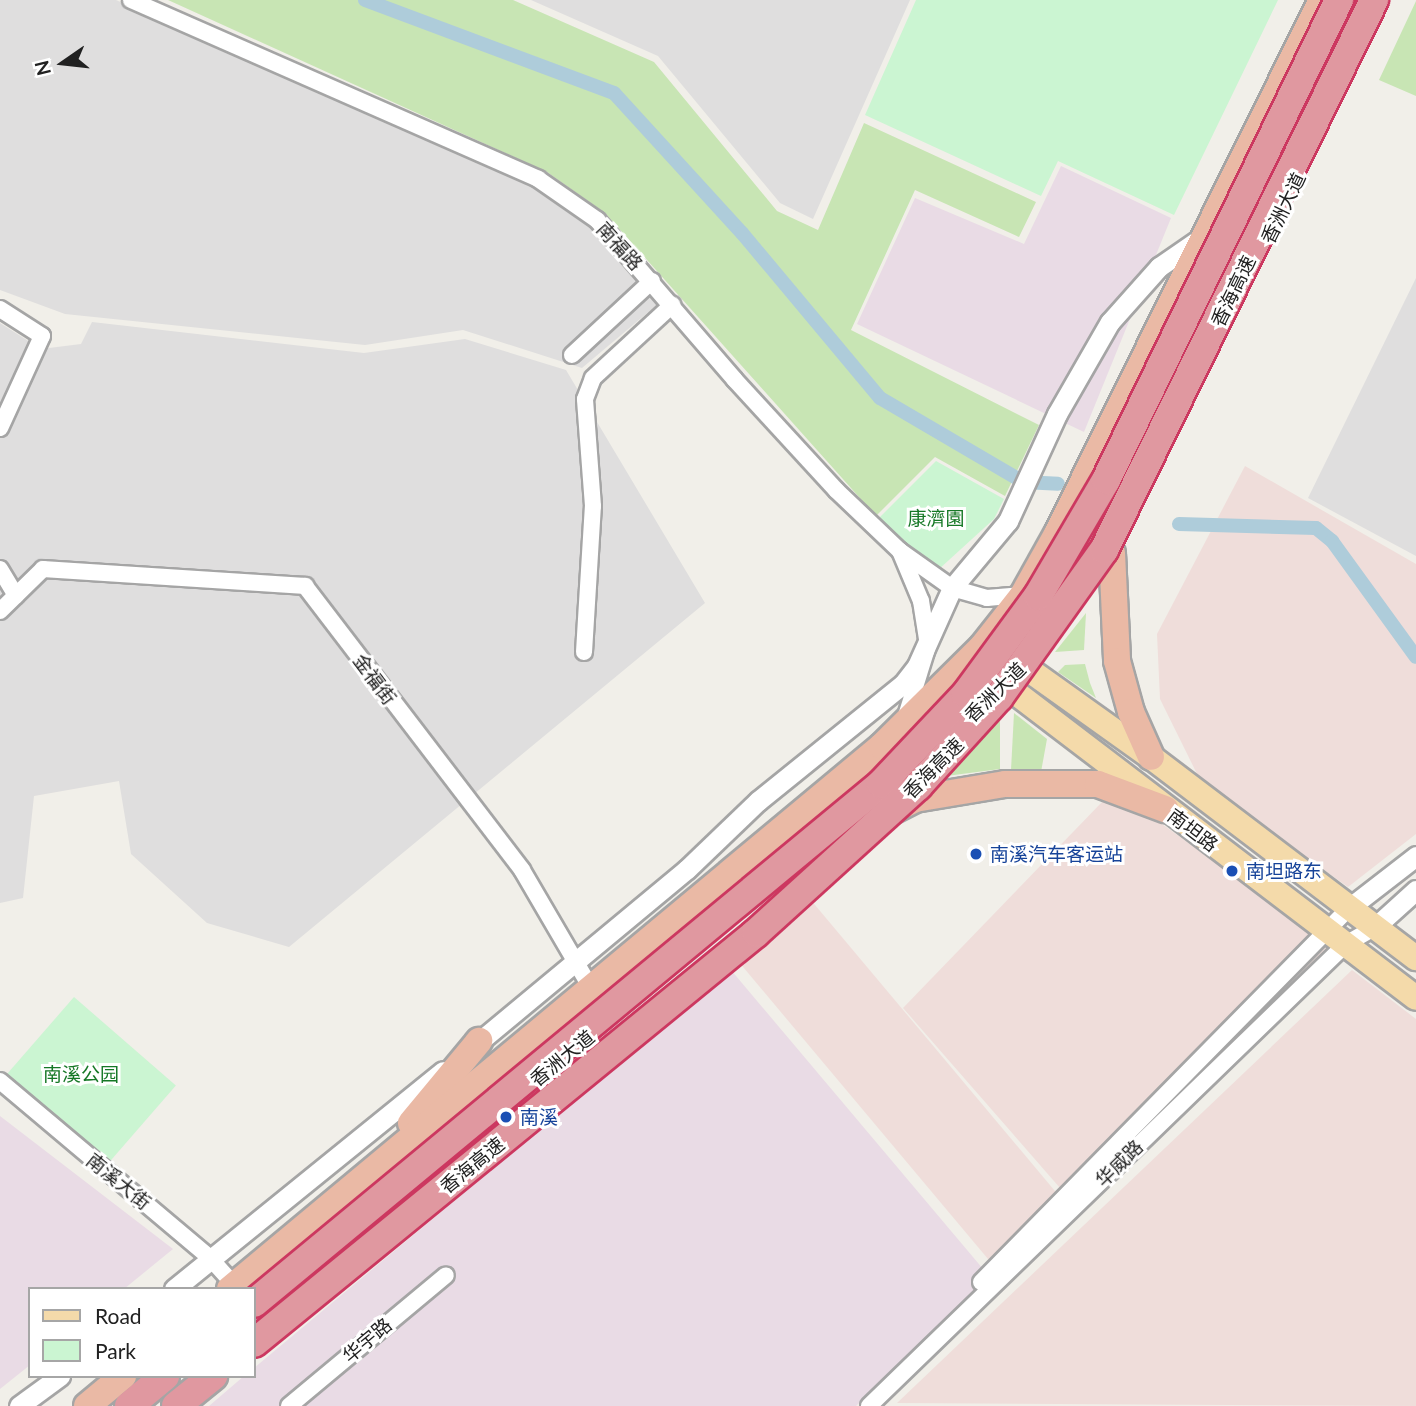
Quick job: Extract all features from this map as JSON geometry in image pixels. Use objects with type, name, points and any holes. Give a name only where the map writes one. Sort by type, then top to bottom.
[{"type":"highway","name":"香洲大道","points":[[244,1287],[368,1174],[903,726],[979,650],[1023,595],[1322,0]]},
{"type":"highway","name":"香海高速","points":[[245,1287],[881,784],[966,694],[1038,596],[1106,480],[1339,0]]},
{"type":"highway","name":"香海高速","points":[[256,1341],[756,933],[926,778],[999,697],[1104,551],[1374,0]]},
{"type":"highway","name":"香洲大道","points":[[256,1310],[887,792],[1023,665],[1112,553],[1386,0]]},
{"type":"highway","points":[[1291,61],[1342,89]]},
{"type":"highway","points":[[1112,553],[1117,661],[1131,712],[1152,757]]},
{"type":"highway","points":[[814,851],[915,799],[1005,784],[1098,784],[1165,809]]},
{"type":"highway","points":[[368,1174],[480,1041]]},
{"type":"highway","points":[[87,1406],[121,1378]]},
{"type":"highway","points":[[129,1406],[163,1378]]},
{"type":"highway","points":[[139,1406],[174,1378]]},
{"type":"highway","points":[[176,1406],[211,1378]]},
{"type":"main road","points":[[979,650],[1023,665],[1152,757],[1416,958]]},
{"type":"main road","name":"南坦路","points":[[979,650],[1004,684],[1416,998]]},
{"type":"street","name":"南福路","points":[[131,0],[155,5],[538,179],[597,220],[836,490],[900,551],[952,588],[987,598],[1023,595]]},
{"type":"street","points":[[176,1287],[574,964],[719,841],[758,801],[882,705],[917,666],[952,588],[1014,508],[1057,415],[1123,305],[1159,267],[1204,236]]},
{"type":"street","points":[[572,355],[652,281]]},
{"type":"street","points":[[584,652],[593,506],[585,399],[593,378],[672,305]]},
{"type":"street","points":[[0,309],[42,336],[0,428]]},
{"type":"street","points":[[900,551],[921,601],[928,645],[903,726]]},
{"type":"street","points":[[0,569],[16,596],[0,611]]},
{"type":"street","name":"金福街","points":[[16,596],[43,569],[305,586],[522,870],[574,964],[592,988]]},
{"type":"street","points":[[935,1329],[1336,937],[1349,908],[1416,856]]},
{"type":"street","points":[[1376,927],[1416,890]]},
{"type":"street","name":"华威路","points":[[869,1406],[1336,937],[1376,927]]},
{"type":"street","name":"南溪大街","points":[[0,1081],[211,1258],[235,1287]]},
{"type":"street","name":"华宇路","points":[[289,1406],[446,1275]]},
{"type":"street","points":[[19,1406],[57,1378]]},
{"type":"shaded area","points":[[0,0],[116,0],[530,184],[590,224],[659,303],[582,368],[463,330],[365,345],[65,314],[0,290]]},
{"type":"shaded area","points":[[531,0],[910,0],[813,219],[780,203],[658,56]]},
{"type":"shaded area","points":[[1061,166],[1171,218],[1084,432],[857,324],[915,198],[1024,244]]},
{"type":"shaded area","points":[[1416,278],[1416,556],[1308,498]]},
{"type":"shaded area","points":[[92,322],[364,353],[465,339],[566,370],[705,603],[289,947],[207,923],[131,854],[119,781],[34,796],[23,898],[0,903],[0,323],[41,349],[81,344]]},
{"type":"shaded area","points":[[1245,466],[1416,564],[1416,834],[1348,887],[1202,784],[1160,699],[1157,634]]},
{"type":"shaded area","points":[[1103,801],[1155,819],[1331,945],[1067,1196],[903,1008]]},
{"type":"shaded area","points":[[810,899],[1066,1204],[993,1265],[737,960]]},
{"type":"shaded area","points":[[731,970],[989,1276],[856,1406],[209,1406],[242,1378],[256,1378],[256,1366]]},
{"type":"shaded area","points":[[1352,970],[1416,1019],[1416,1406],[897,1403]]},
{"type":"shaded area","points":[[0,1116],[173,1249],[126,1287],[28,1287],[28,1367],[0,1389]]},
{"type":"green space","points":[[168,0],[513,0],[654,62],[777,211],[818,230],[864,123],[1036,202],[1019,237],[915,190],[851,330],[1039,425],[1005,496],[935,457],[876,516],[605,213],[547,172]]},
{"type":"green space","points":[[916,0],[1278,0],[1174,215],[1058,161],[1041,196],[865,115]]},
{"type":"green space","points":[[1416,1],[1416,96],[1379,80]]},
{"type":"green space","name":"康濟園","points":[[936,461],[1004,499],[994,519],[938,570],[903,546],[878,519]]},
{"type":"green space","points":[[1086,613],[1084,650],[1055,652]]},
{"type":"green space","points":[[1085,664],[1096,698],[1058,672],[1065,665]]},
{"type":"green space","points":[[1014,713],[1047,739],[1041,772],[1011,770]]},
{"type":"green space","points":[[1000,717],[1000,769],[931,778]]},
{"type":"green space","name":"南溪公园","points":[[74,997],[176,1086],[106,1166],[4,1078]]},
{"type":"waterway","points":[[365,0],[614,93],[742,233],[880,398],[1023,482],[1058,484]]},
{"type":"waterway","points":[[1179,524],[1316,528],[1332,541],[1416,657]]},
{"type":"place","name":"南溪汽车客运站","points":[[976,854]]},
{"type":"place","name":"南坦路东","points":[[1232,871]]},
{"type":"place","name":"南溪","points":[[506,1117]]}]
